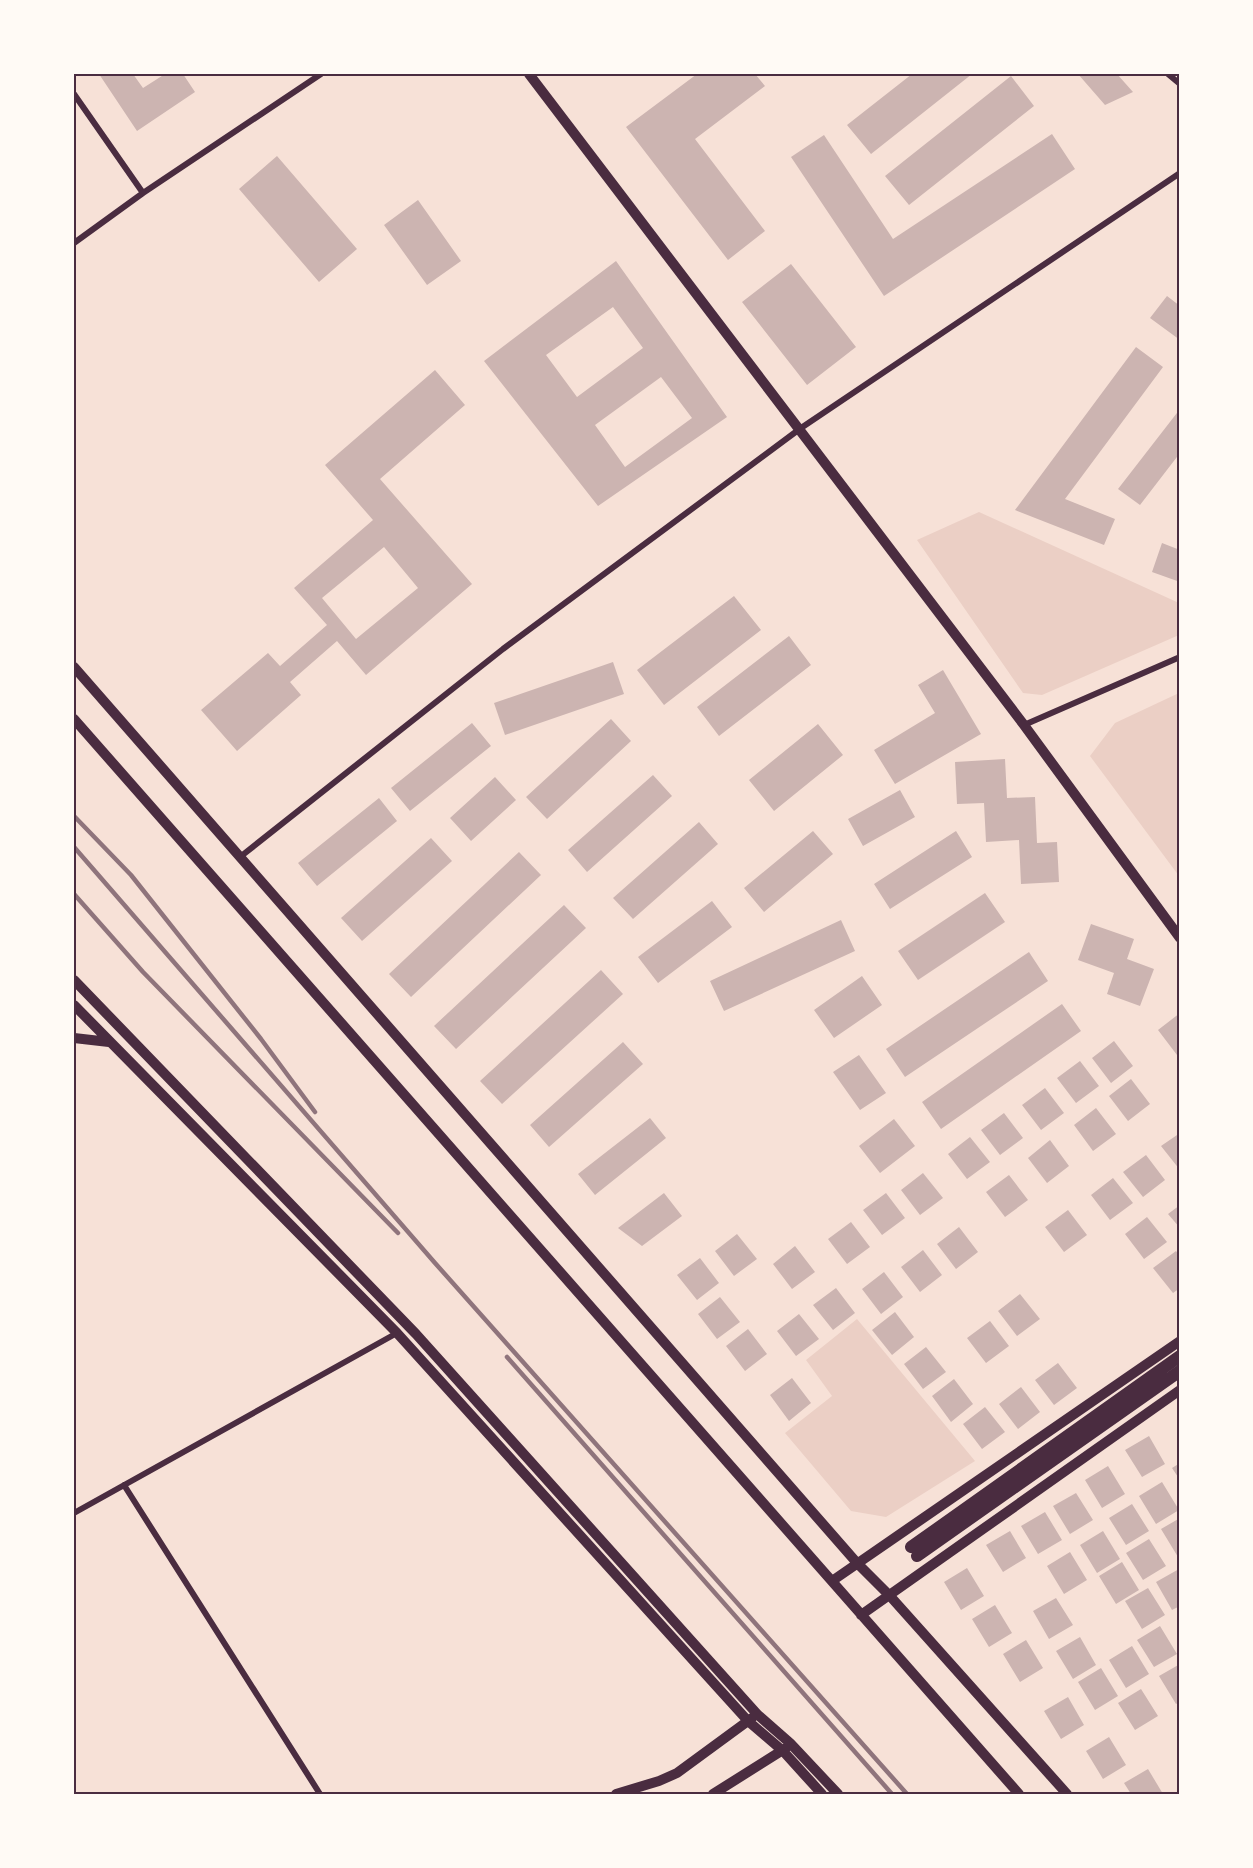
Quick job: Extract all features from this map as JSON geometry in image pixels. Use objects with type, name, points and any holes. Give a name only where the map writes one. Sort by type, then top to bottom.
[{"type":"main road","points":[[1179,1356],[914,1551],[1179,1371]]},
{"type":"street","points":[[74,243],[143,193],[321,74]]},
{"type":"street","points":[[530,74],[801,428],[1024,725],[1179,938]]},
{"type":"street","points":[[1168,74],[1179,84]]},
{"type":"street","points":[[74,94],[143,193]]},
{"type":"street","points":[[240,857],[503,649],[801,428],[1179,173]]},
{"type":"street","points":[[1024,725],[1179,657]]},
{"type":"street","points":[[74,667],[857,1563],[890,1596],[1067,1794]]},
{"type":"street","points":[[74,719],[1019,1794]]},
{"type":"street","points":[[75,985],[416,1335],[758,1715],[822,1794]]},
{"type":"street","points":[[74,1005],[397,1333],[747,1721],[786,1747],[838,1794]]},
{"type":"street","points":[[74,1038],[109,1042]]},
{"type":"street","points":[[74,1513],[397,1333]]},
{"type":"street","points":[[832,1581],[1179,1341]]},
{"type":"street","points":[[861,1615],[1179,1390]]},
{"type":"street","points":[[124,1485],[320,1794]]},
{"type":"street","points":[[616,1794],[677,1773],[758,1715]]},
{"type":"street","points":[[713,1794],[786,1747]]},
{"type":"shaded area","points":[[979,512],[1179,603],[1179,635],[1042,695],[1023,693],[917,540]]},
{"type":"shaded area","points":[[1179,693],[1179,876],[1090,756],[1115,723]]},
{"type":"shaded area","points":[[857,1319],[975,1461],[886,1517],[851,1511],[785,1433],[832,1396],[806,1360]]},
{"type":"building","points":[[99,74],[133,74],[143,88],[165,74],[183,74],[195,92],[137,131]]},
{"type":"building","points":[[697,74],[755,74],[765,86],[695,139],[765,231],[728,260],[626,127]]},
{"type":"building","points":[[912,74],[972,74],[871,154],[847,125]]},
{"type":"building","points":[[1078,74],[1117,74],[1133,92],[1105,105]]},
{"type":"building","points":[[1011,76],[1034,106],[909,205],[885,176]]},
{"type":"building","points":[[1052,134],[1075,169],[884,296],[791,157],[824,135],[893,239]]},
{"type":"building","points":[[277,156],[357,249],[319,282],[239,189]]},
{"type":"building","points":[[418,200],[461,261],[427,285],[384,225]]},
{"type":"building","points":[[616,261],[727,417],[598,506],[484,361]],"holes":[[[613,307],[643,348],[577,397],[546,355]],[[661,377],[692,418],[625,467],[595,425]]]},
{"type":"building","points":[[791,264],[856,347],[807,385],[742,302]]},
{"type":"building","points":[[1167,296],[1180,306],[1180,340],[1150,318]]},
{"type":"building","points":[[1136,347],[1163,367],[1065,499],[1115,519],[1104,545],[1015,510]]},
{"type":"building","points":[[435,370],[465,405],[380,479],[472,584],[366,675],[337,641],[290,682],[301,695],[237,751],[201,710],[268,653],[280,666],[327,625],[294,588],[373,520],[325,465]],"holes":[[[384,547],[418,588],[356,639],[322,598]]]},
{"type":"building","points":[[1180,409],[1180,453],[1140,505],[1118,489]]},
{"type":"building","points":[[1162,543],[1180,550],[1180,582],[1152,572]]},
{"type":"building","points":[[734,596],[761,630],[664,705],[637,670]]},
{"type":"building","points":[[789,636],[811,665],[719,736],[697,707]]},
{"type":"building","points":[[613,662],[624,694],[505,735],[494,703]]},
{"type":"building","points":[[943,670],[981,734],[895,784],[874,750],[935,713],[918,685]]},
{"type":"building","points":[[611,719],[631,741],[547,819],[526,797]]},
{"type":"building","points":[[472,723],[491,746],[410,811],[391,788]]},
{"type":"building","points":[[818,724],[843,755],[774,811],[749,780]]},
{"type":"building","points":[[1005,759],[1007,798],[1035,797],[1037,843],[1057,842],[1059,882],[1021,884],[1019,840],[986,842],[984,803],[957,804],[955,762]]},
{"type":"building","points":[[653,775],[672,796],[587,872],[568,850]]},
{"type":"building","points":[[495,777],[516,800],[471,841],[450,818]]},
{"type":"building","points":[[900,790],[915,817],[863,846],[848,819]]},
{"type":"building","points":[[379,798],[397,821],[317,886],[298,863]]},
{"type":"building","points":[[699,822],[718,844],[633,919],[613,898]]},
{"type":"building","points":[[813,831],[833,854],[764,912],[744,888]]},
{"type":"building","points":[[956,831],[972,857],[890,909],[874,884]]},
{"type":"building","points":[[431,838],[452,861],[362,941],[341,918]]},
{"type":"building","points":[[519,852],[541,875],[411,997],[389,974]]},
{"type":"building","points":[[985,893],[1005,922],[918,980],[898,951]]},
{"type":"building","points":[[712,901],[732,927],[658,983],[638,957]]},
{"type":"building","points":[[564,905],[586,928],[456,1049],[434,1026]]},
{"type":"building","points":[[841,920],[855,951],[724,1011],[710,981]]},
{"type":"building","points":[[1091,924],[1134,939],[1127,959],[1154,969],[1140,1006],[1107,994],[1114,973],[1078,960]]},
{"type":"building","points":[[1029,952],[1048,981],[905,1077],[886,1049]]},
{"type":"building","points":[[601,970],[623,994],[502,1104],[480,1081]]},
{"type":"building","points":[[862,976],[882,1005],[834,1038],[814,1010]]},
{"type":"building","points":[[1062,1004],[1081,1031],[941,1129],[922,1102]]},
{"type":"building","points":[[1180,1013],[1180,1053],[1177,1055],[1158,1030]]},
{"type":"building","points":[[1114,1041],[1133,1066],[1111,1083],[1092,1058]]},
{"type":"building","points":[[623,1042],[643,1064],[549,1147],[530,1125]]},
{"type":"building","points":[[859,1055],[886,1093],[860,1110],[833,1072]]},
{"type":"building","points":[[1080,1061],[1099,1086],[1076,1103],[1057,1078]]},
{"type":"building","points":[[1131,1079],[1150,1104],[1128,1121],[1109,1096]]},
{"type":"building","points":[[1045,1088],[1064,1113],[1041,1130],[1022,1105]]},
{"type":"building","points":[[1096,1108],[1116,1134],[1093,1151],[1074,1125]]},
{"type":"building","points":[[1004,1113],[1023,1138],[1000,1155],[981,1130]]},
{"type":"building","points":[[650,1118],[666,1138],[595,1195],[578,1174]]},
{"type":"building","points":[[894,1119],[915,1146],[880,1173],[859,1146]]},
{"type":"building","points":[[1180,1133],[1180,1170],[1161,1146]]},
{"type":"building","points":[[970,1137],[990,1162],[967,1179],[948,1154]]},
{"type":"building","points":[[1050,1140],[1069,1166],[1047,1183],[1028,1158]]},
{"type":"building","points":[[1146,1155],[1165,1180],[1143,1197],[1123,1172]]},
{"type":"building","points":[[923,1173],[943,1198],[920,1215],[901,1190]]},
{"type":"building","points":[[1009,1175],[1028,1200],[1005,1217],[986,1192]]},
{"type":"building","points":[[1113,1178],[1133,1203],[1110,1220],[1091,1195]]},
{"type":"building","points":[[664,1193],[682,1216],[642,1246],[618,1228]]},
{"type":"building","points":[[886,1193],[905,1218],[882,1235],[863,1210]]},
{"type":"building","points":[[1180,1205],[1180,1228],[1168,1214]]},
{"type":"building","points":[[1068,1210],[1087,1235],[1064,1252],[1045,1227]]},
{"type":"building","points":[[1147,1217],[1167,1242],[1144,1259],[1125,1234]]},
{"type":"building","points":[[851,1222],[870,1247],[847,1264],[828,1239]]},
{"type":"building","points":[[959,1227],[978,1252],[956,1269],[937,1244]]},
{"type":"building","points":[[737,1234],[757,1259],[734,1276],[715,1251]]},
{"type":"building","points":[[795,1246],[815,1272],[792,1289],[773,1264]]},
{"type":"building","points":[[923,1250],[942,1275],[920,1292],[901,1267]]},
{"type":"building","points":[[1176,1251],[1180,1256],[1180,1288],[1173,1293],[1153,1268]]},
{"type":"building","points":[[700,1258],[719,1283],[697,1300],[677,1275]]},
{"type":"building","points":[[884,1272],[903,1297],[881,1314],[862,1289]]},
{"type":"building","points":[[836,1288],[855,1313],[833,1330],[813,1305]]},
{"type":"building","points":[[1020,1294],[1040,1319],[1017,1336],[998,1311]]},
{"type":"building","points":[[720,1297],[740,1322],[717,1339],[698,1314]]},
{"type":"building","points":[[895,1312],[914,1337],[892,1355],[872,1330]]},
{"type":"building","points":[[799,1314],[819,1339],[796,1356],[777,1331]]},
{"type":"building","points":[[990,1321],[1009,1346],[986,1363],[967,1338]]},
{"type":"building","points":[[748,1329],[767,1354],[745,1371],[726,1346]]},
{"type":"building","points":[[926,1347],[946,1372],[923,1389],[904,1364]]},
{"type":"building","points":[[1058,1363],[1077,1388],[1054,1405],[1035,1380]]},
{"type":"building","points":[[792,1378],[811,1403],[789,1421],[770,1395]]},
{"type":"building","points":[[954,1379],[973,1404],[951,1422],[932,1396]]},
{"type":"building","points":[[1021,1387],[1040,1412],[1018,1429],[999,1404]]},
{"type":"building","points":[[985,1407],[1005,1432],[982,1449],[963,1424]]},
{"type":"building","points":[[1149,1436],[1165,1464],[1142,1477],[1125,1450]]},
{"type":"building","points":[[1180,1463],[1180,1480],[1172,1468]]},
{"type":"building","points":[[1108,1466],[1125,1494],[1102,1508],[1085,1480]]},
{"type":"building","points":[[1162,1482],[1179,1510],[1156,1524],[1139,1496]]},
{"type":"building","points":[[1076,1493],[1093,1520],[1070,1534],[1053,1506]]},
{"type":"building","points":[[1132,1504],[1149,1531],[1126,1545],[1109,1518]]},
{"type":"building","points":[[1045,1512],[1062,1540],[1038,1554],[1021,1526]]},
{"type":"building","points":[[1180,1518],[1180,1556],[1178,1557],[1161,1529]]},
{"type":"building","points":[[1010,1531],[1026,1558],[1003,1572],[986,1545]]},
{"type":"building","points":[[1103,1531],[1120,1559],[1097,1573],[1080,1545]]},
{"type":"building","points":[[1149,1539],[1166,1566],[1143,1580],[1126,1553]]},
{"type":"building","points":[[1070,1552],[1087,1580],[1064,1594],[1047,1566]]},
{"type":"building","points":[[1122,1562],[1139,1590],[1116,1604],[1099,1576]]},
{"type":"building","points":[[967,1568],[984,1596],[961,1610],[944,1582]]},
{"type":"building","points":[[1179,1569],[1180,1606],[1172,1610],[1156,1582]]},
{"type":"building","points":[[1148,1588],[1165,1615],[1142,1629],[1125,1601]]},
{"type":"building","points":[[1056,1598],[1073,1625],[1049,1639],[1033,1611]]},
{"type":"building","points":[[995,1605],[1012,1633],[989,1647],[972,1619]]},
{"type":"building","points":[[1160,1626],[1177,1654],[1154,1667],[1137,1640]]},
{"type":"building","points":[[1080,1637],[1096,1665],[1073,1679],[1056,1651]]},
{"type":"building","points":[[1026,1640],[1043,1668],[1020,1682],[1003,1654]]},
{"type":"building","points":[[1132,1646],[1149,1674],[1126,1688],[1109,1660]]},
{"type":"building","points":[[1180,1664],[1180,1702],[1176,1704],[1159,1676]]},
{"type":"building","points":[[1101,1668],[1118,1696],[1095,1710],[1078,1682]]},
{"type":"building","points":[[1141,1689],[1158,1716],[1135,1730],[1118,1703]]},
{"type":"building","points":[[1068,1697],[1084,1725],[1061,1739],[1044,1711]]},
{"type":"building","points":[[1109,1737],[1126,1765],[1103,1779],[1086,1751]]},
{"type":"building","points":[[1148,1769],[1163,1794],[1131,1794],[1124,1783]]},
{"type":"railway","points":[[74,816],[131,875],[261,1039],[315,1112]]},
{"type":"railway","points":[[74,847],[435,1263],[907,1794]]},
{"type":"railway","points":[[74,894],[143,972],[398,1233]]},
{"type":"railway","points":[[507,1357],[892,1794]]}]
